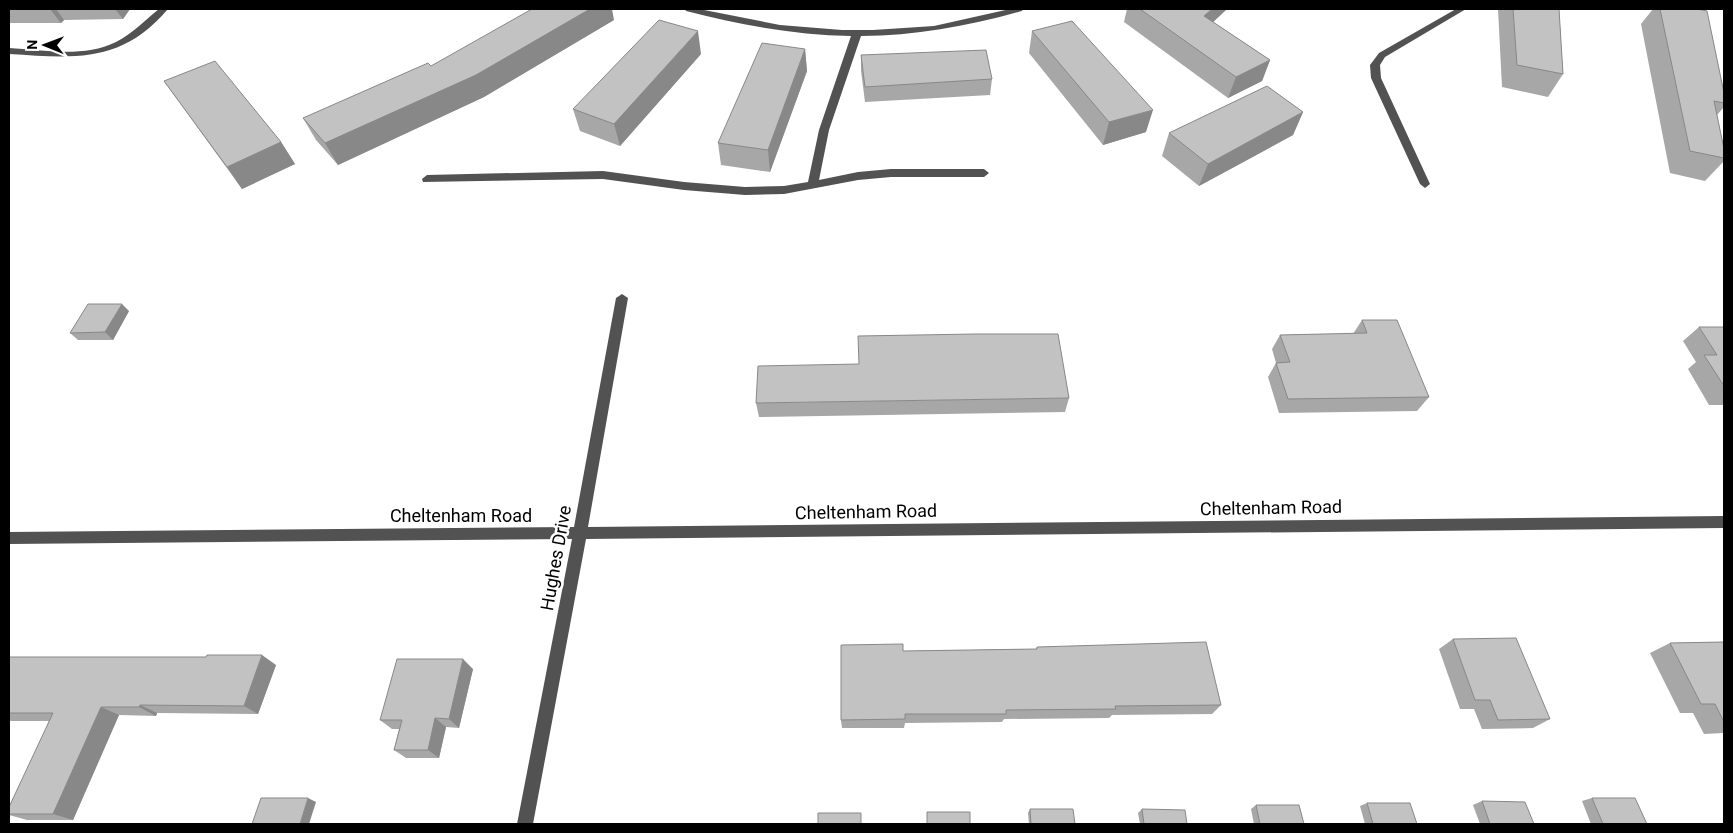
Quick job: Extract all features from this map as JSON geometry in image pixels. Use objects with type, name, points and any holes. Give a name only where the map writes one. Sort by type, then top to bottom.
[{"type":"street","points":[[9,50],[71,53],[109,49],[124,42],[164,9]]},
{"type":"street","points":[[689,9],[726,19],[759,24],[857,33],[902,33],[936,29],[1019,9]]},
{"type":"street","points":[[1425,184],[1376,78],[1376,64],[1382,55],[1462,9]]},
{"type":"street","points":[[812,185],[824,130],[857,33]]},
{"type":"street","points":[[427,179],[602,175],[684,186],[745,191],[784,190],[875,174],[984,173]]},
{"type":"street","name":"Hughes Drive","points":[[525,824],[622,298]]},
{"type":"street","name":"Cheltenham Road","points":[[9,538],[1724,522]]},
{"type":"building","points":[[532,9],[590,9],[476,75],[325,143],[303,118],[428,63],[431,66]]},
{"type":"building","points":[[1140,9],[1212,9],[1204,16],[1270,60],[1236,77]]},
{"type":"building","points":[[1513,9],[1559,9],[1563,74],[1517,65]]},
{"type":"building","points":[[1660,9],[1697,9],[1707,11],[1724,93],[1724,103],[1714,101],[1724,149],[1724,158],[1690,151]]},
{"type":"building","points":[[659,20],[698,31],[614,124],[573,109]]},
{"type":"building","points":[[1072,21],[1153,110],[1109,122],[1032,31]]},
{"type":"building","points":[[762,43],[805,49],[768,150],[718,143]]},
{"type":"building","points":[[986,50],[992,79],[865,87],[861,55]]},
{"type":"building","points":[[215,61],[281,142],[227,167],[164,81]]},
{"type":"building","points":[[1267,86],[1303,112],[1208,164],[1169,133]]},
{"type":"building","points":[[88,304],[122,304],[105,332],[70,333]]},
{"type":"building","points":[[1362,320],[1397,320],[1429,397],[1288,399],[1276,363],[1290,362],[1280,335],[1367,333]]},
{"type":"building","points":[[1699,327],[1724,327],[1724,386],[1704,355],[1717,355]]},
{"type":"building","points":[[1058,334],[1069,398],[756,403],[758,366],[859,364],[858,336]]},
{"type":"building","points":[[1516,638],[1550,719],[1498,720],[1490,700],[1475,700],[1453,639]]},
{"type":"building","points":[[1206,642],[1221,705],[1115,706],[1116,709],[1006,710],[1006,714],[905,714],[905,719],[841,720],[841,645],[903,644],[903,651],[1037,649],[1037,647]]},
{"type":"building","points":[[1724,642],[1724,722],[1715,704],[1701,704],[1670,643]]},
{"type":"building","points":[[207,655],[262,655],[244,706],[140,705],[139,707],[101,707],[53,814],[9,814],[9,807],[53,713],[9,713],[9,657],[206,657]]},
{"type":"building","points":[[397,659],[463,659],[449,719],[435,718],[428,750],[394,750],[402,720],[380,720]]},
{"type":"building","points":[[261,798],[308,798],[300,824],[252,824]]},
{"type":"building","points":[[1592,798],[1635,798],[1647,824],[1603,824]]},
{"type":"building","points":[[1482,801],[1525,802],[1534,824],[1490,824]]},
{"type":"building","points":[[1367,803],[1410,803],[1417,824],[1373,824]]},
{"type":"building","points":[[1256,805],[1299,805],[1304,824],[1260,824]]},
{"type":"building","points":[[1030,809],[1073,809],[1075,824],[1031,824]]},
{"type":"building","points":[[1142,809],[1185,810],[1187,824],[1144,824]]},
{"type":"building","points":[[927,812],[970,812],[970,824],[927,824]]},
{"type":"building","points":[[818,813],[861,813],[861,824],[818,824]]}]
